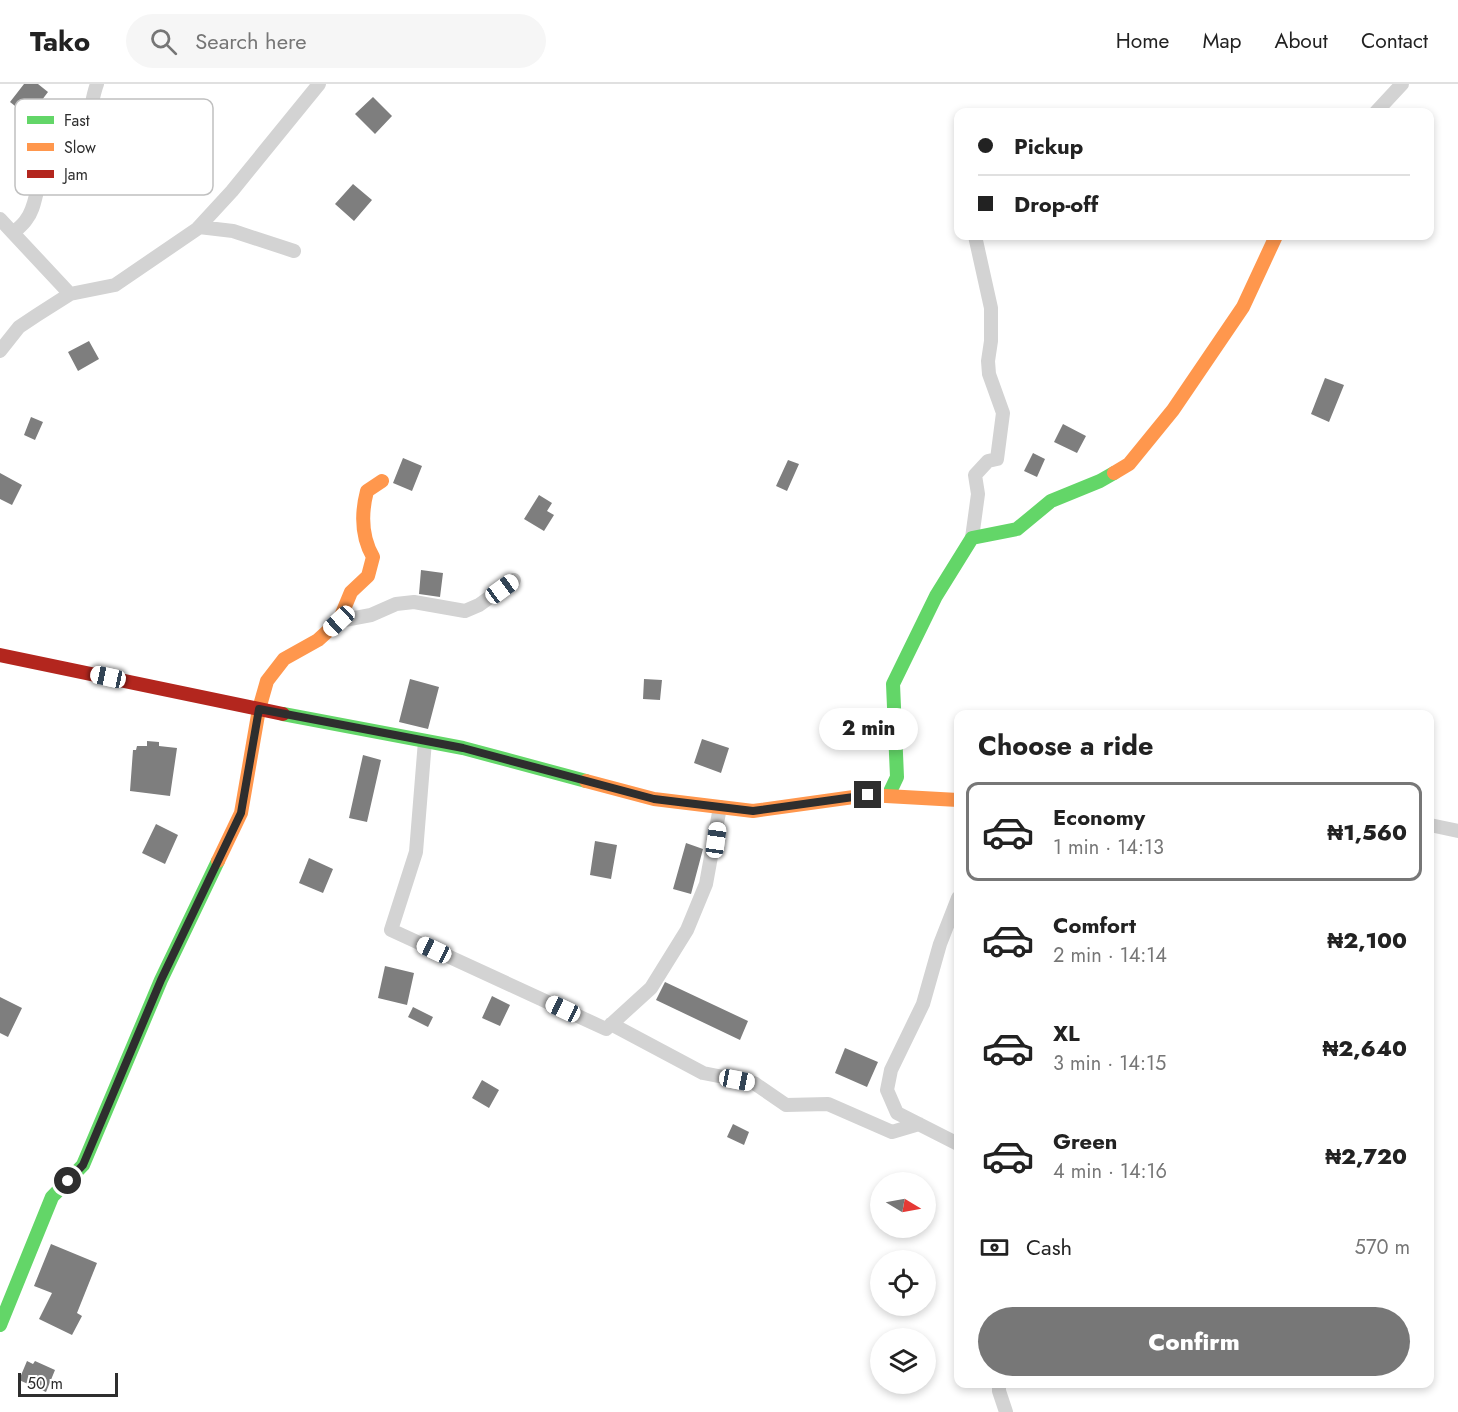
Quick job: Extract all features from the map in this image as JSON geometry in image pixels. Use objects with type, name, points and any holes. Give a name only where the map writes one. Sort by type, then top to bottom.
[{"type":"street","points":[[91,99],[97,84]]},
{"type":"street","points":[[0,351],[20,327],[70,294],[115,285],[199,227],[232,191],[319,84]]},
{"type":"street","points":[[1380,108],[1402,84]]},
{"type":"street","points":[[13,233],[26,220],[36,195]]},
{"type":"street","points":[[0,219],[70,294]]},
{"type":"street","points":[[199,227],[232,231],[294,251]]},
{"type":"street","points":[[888,796],[897,777],[892,684],[936,596],[972,538],[978,494],[975,475],[988,461],[997,459],[1003,413],[989,374],[991,308],[976,240]]},
{"type":"street","points":[[972,538],[1017,529],[1051,501],[1100,482],[1129,464],[1173,410],[1243,307],[1274,240]]},
{"type":"street","points":[[0,1325],[52,1197],[83,1165],[161,980],[241,813],[259,709],[267,681],[284,659],[318,640],[339,621],[351,592],[368,576],[373,557],[364,543],[363,507],[367,491],[382,481]]},
{"type":"street","points":[[339,621],[371,615],[396,604],[414,602],[465,611],[479,605],[514,580]]},
{"type":"street","points":[[0,654],[259,709],[463,748],[654,799],[753,811],[868,795],[954,800]]},
{"type":"street","points":[[425,741],[416,852],[391,930],[606,1029],[651,988],[687,930],[706,884],[720,807]]},
{"type":"street","points":[[1434,826],[1458,831]]},
{"type":"street","points":[[954,908],[940,944],[923,1004],[891,1070],[887,1090],[897,1113],[954,1142]]},
{"type":"street","points":[[611,1024],[703,1073],[754,1083],[786,1105],[828,1104],[892,1132],[920,1124]]},
{"type":"street","points":[[999,1388],[1006,1412]]},
{"type":"building","points":[[24,84],[38,84],[48,92],[43,99],[15,99],[15,106],[10,102]]},
{"type":"building","points":[[373,97],[392,116],[375,134],[355,114]]},
{"type":"building","points":[[353,184],[372,200],[354,221],[335,204]]},
{"type":"building","points":[[89,341],[99,359],[78,371],[68,352]]},
{"type":"building","points":[[1325,378],[1344,385],[1329,422],[1311,414]]},
{"type":"building","points":[[31,417],[43,422],[35,440],[24,435]]},
{"type":"building","points":[[1063,424],[1086,436],[1077,453],[1054,442]]},
{"type":"building","points":[[1033,453],[1045,459],[1037,477],[1024,471]]},
{"type":"building","points":[[403,458],[422,466],[412,491],[393,483]]},
{"type":"building","points":[[788,460],[799,464],[787,491],[776,486]]},
{"type":"building","points":[[0,473],[22,485],[12,505],[0,499]]},
{"type":"building","points":[[539,495],[552,503],[547,511],[554,515],[544,531],[524,519]]},
{"type":"building","points":[[421,570],[443,573],[440,597],[419,594]]},
{"type":"building","points":[[410,679],[439,687],[428,729],[399,722]]},
{"type":"building","points":[[644,679],[662,680],[660,700],[643,699]]},
{"type":"building","points":[[702,739],[729,748],[721,773],[694,763]]},
{"type":"building","points":[[147,741],[159,742],[159,746],[177,748],[170,796],[130,791],[133,750],[136,750],[137,746],[147,746]]},
{"type":"building","points":[[363,755],[381,760],[367,822],[349,818]]},
{"type":"building","points":[[156,824],[178,835],[165,864],[142,853]]},
{"type":"building","points":[[595,841],[617,845],[611,879],[590,875]]},
{"type":"building","points":[[686,843],[703,849],[691,894],[673,889]]},
{"type":"building","points":[[309,858],[333,869],[323,893],[299,883]]},
{"type":"building","points":[[385,966],[414,973],[407,1005],[378,998]]},
{"type":"building","points":[[665,982],[748,1021],[740,1040],[656,1000]]},
{"type":"building","points":[[492,996],[510,1005],[500,1026],[482,1018]]},
{"type":"building","points":[[0,997],[22,1008],[8,1037],[0,1033]]},
{"type":"building","points":[[413,1007],[433,1017],[428,1027],[408,1017]]},
{"type":"building","points":[[845,1048],[878,1062],[867,1087],[835,1073]]},
{"type":"building","points":[[482,1080],[499,1090],[489,1108],[472,1098]]},
{"type":"building","points":[[733,1124],[749,1132],[744,1145],[727,1137]]},
{"type":"building","points":[[51,1244],[97,1263],[77,1313],[82,1316],[72,1335],[39,1319],[52,1293],[34,1286]]},
{"type":"building","points":[[27,1361],[33,1364],[35,1361],[55,1370],[46,1392],[19,1380]]},
{"type":"traffic: fast","points":[[888,796],[897,777],[893,684],[936,596],[972,538],[1017,529],[1051,501],[1114,473]]},
{"type":"traffic: fast","points":[[283,714],[463,748],[586,781]]},
{"type":"traffic: fast","points":[[0,1325],[52,1197],[83,1165],[161,980],[218,861]]},
{"type":"traffic: slow","points":[[1114,473],[1129,464],[1173,410],[1243,307],[1274,240]]},
{"type":"traffic: slow","points":[[218,861],[241,813],[259,709],[267,681],[284,659],[318,640],[339,621],[351,592],[368,576],[373,557],[364,533],[364,508],[367,491],[382,481]]},
{"type":"traffic: slow","points":[[586,781],[654,799],[753,811],[868,795],[954,800]]},
{"type":"traffic: jam","points":[[0,655],[283,714]]},
{"type":"route","points":[[68,1181],[83,1165],[161,980],[241,813],[259,709],[463,748],[654,799],[753,811],[868,795]]}]
